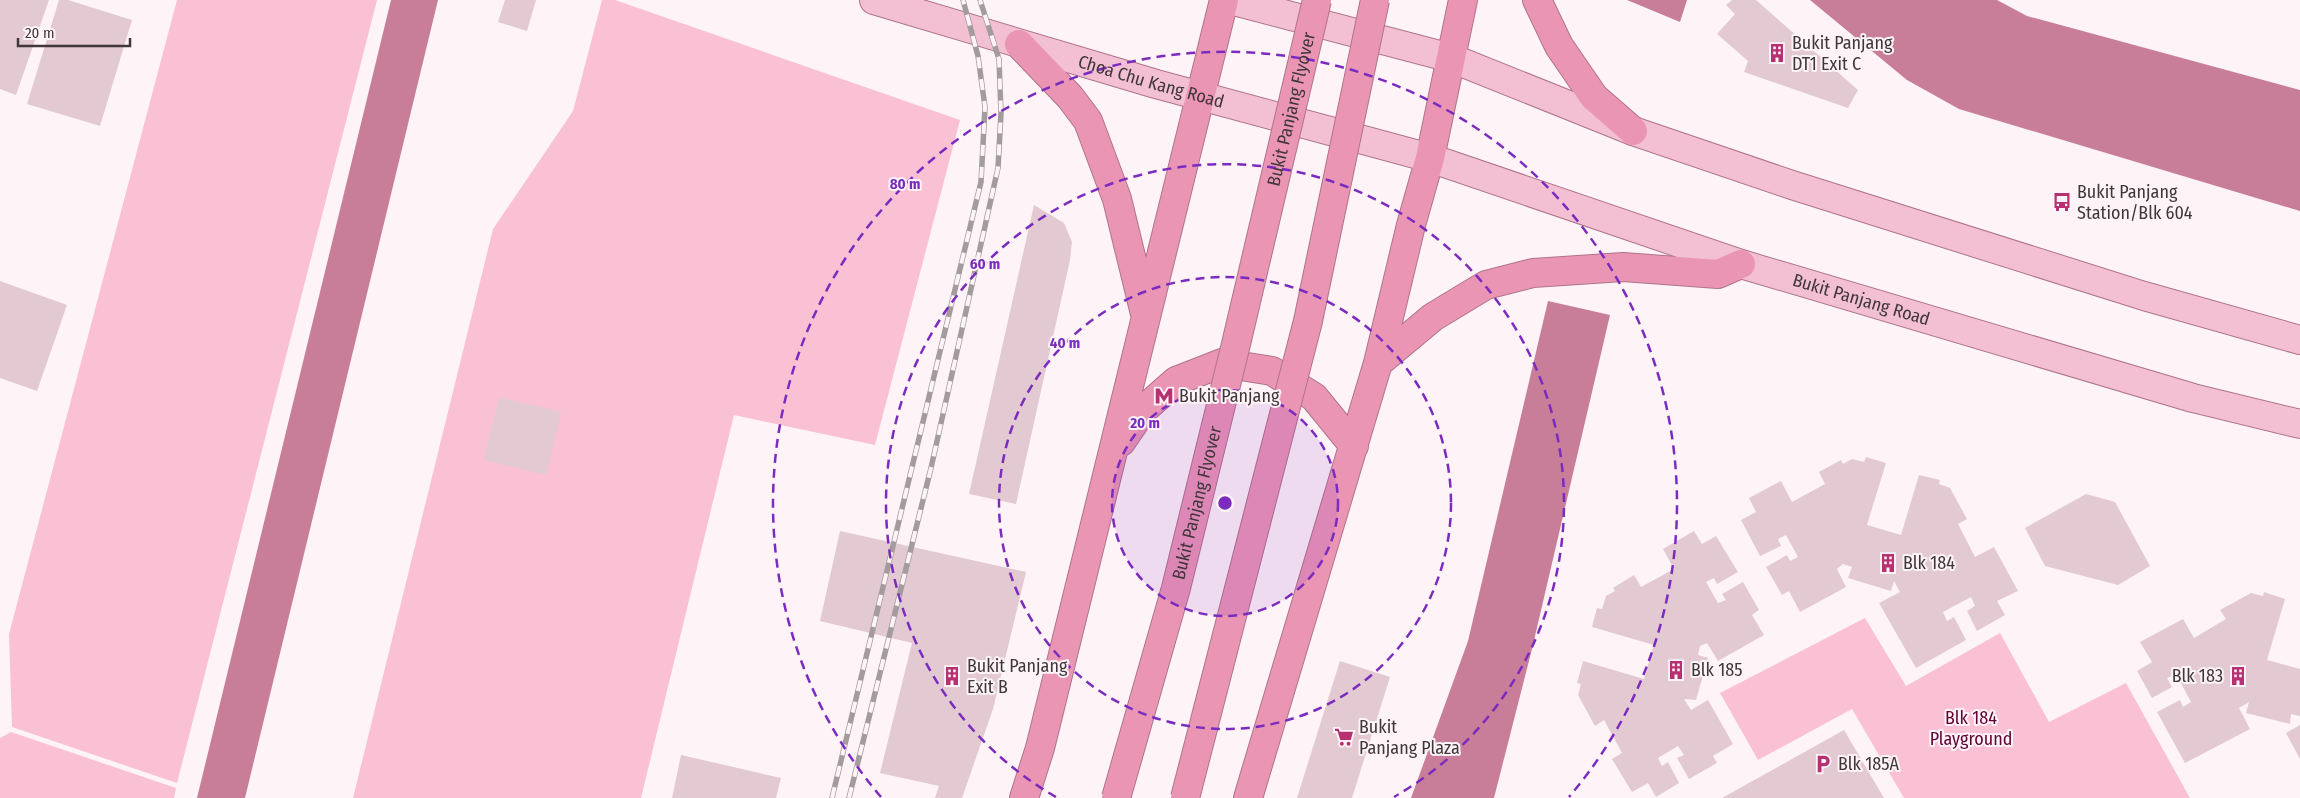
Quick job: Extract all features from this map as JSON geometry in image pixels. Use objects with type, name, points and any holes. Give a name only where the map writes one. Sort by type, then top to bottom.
[{"type":"highway","points":[[1024,798],[1040,748],[1224,0]]},
{"type":"highway","name":"Bukit Panjang Flyover","points":[[1116,798],[1180,569],[1317,0]]},
{"type":"highway","points":[[1185,798],[1308,321],[1375,0]]},
{"type":"highway","points":[[1248,798],[1378,363],[1411,225],[1430,158],[1463,0]]},
{"type":"highway","points":[[1537,0],[1559,46],[1594,97],[1633,131]]},
{"type":"highway","points":[[1018,44],[1070,97],[1088,121],[1117,199],[1146,318]]},
{"type":"highway","points":[[1378,363],[1432,317],[1486,285],[1533,273],[1623,267],[1718,274],[1741,264]]},
{"type":"highway","points":[[1112,455],[1143,410],[1176,381],[1222,363],[1272,371],[1314,397],[1354,446]]},
{"type":"main road","name":"Choa Chu Kang Road","points":[[874,0],[1018,44],[1430,158]]},
{"type":"main road","points":[[1230,0],[1451,58],[1633,131],[1792,185],[2135,293],[2300,340]]},
{"type":"main road","name":"Bukit Panjang Road","points":[[1430,158],[1741,264],[2193,398],[2300,424]]},
{"type":"green space","points":[[177,0],[377,0],[177,783],[12,727],[9,634]]},
{"type":"green space","points":[[602,0],[615,0],[960,120],[875,445],[734,415],[641,798],[353,798],[493,229],[573,111]]},
{"type":"green space","name":"Blk 184 Playground","points":[[1865,618],[1906,686],[2000,633],[2049,722],[2126,683],[2190,798],[1904,798],[1852,709],[1758,760],[1720,693]]},
{"type":"green space","points":[[11,732],[176,788],[174,798],[0,798],[0,738]]},
{"type":"shaded area","points":[[391,0],[438,0],[245,798],[197,798]]},
{"type":"shaded area","points":[[1627,0],[1687,0],[1680,22]]},
{"type":"shaded area","points":[[1810,0],[1997,0],[2027,16],[2300,90],[2300,211],[1959,109],[1907,80]]},
{"type":"shaded area","points":[[1548,301],[1610,315],[1532,649],[1494,798],[1411,798],[1468,641]]},
{"type":"building","points":[[0,0],[49,0],[16,95],[0,89]]},
{"type":"building","points":[[59,0],[68,0],[132,20],[100,126],[27,104]]},
{"type":"building","points":[[505,0],[536,0],[527,31],[498,22]]},
{"type":"building","name":"Bukit Panjang DT1 Exit C","points":[[1732,0],[1756,0],[1858,90],[1848,108],[1744,72],[1748,61],[1717,34],[1735,14],[1726,5]]},
{"type":"building","points":[[1034,205],[1064,223],[1072,242],[1070,260],[1016,504],[969,494]]},
{"type":"building","points":[[0,281],[67,305],[37,391],[0,378]]},
{"type":"building","points":[[499,397],[561,412],[546,475],[484,460]]},
{"type":"building","name":"Blk 184","points":[[1866,457],[1886,463],[1867,525],[1901,535],[1919,475],[1940,480],[1939,484],[1950,488],[1967,519],[1958,524],[1975,557],[1994,547],[2018,591],[1997,601],[2005,615],[1977,631],[1967,611],[1975,606],[1971,597],[1943,612],[1947,621],[1954,617],[1966,640],[1916,668],[1879,603],[1900,592],[1894,581],[1891,591],[1848,578],[1852,567],[1843,564],[1837,569],[1846,587],[1800,612],[1789,591],[1782,595],[1766,567],[1787,555],[1790,561],[1798,557],[1786,535],[1778,539],[1781,546],[1760,556],[1741,520],[1756,512],[1749,498],[1781,481],[1792,502],[1825,484],[1819,472],[1841,460],[1843,464],[1852,459],[1864,462]]},
{"type":"building","points":[[2086,494],[2115,502],[2150,566],[2118,585],[2045,566],[2025,528]]},
{"type":"building","name":"Bukit Panjang Exit B","points":[[840,531],[1026,572],[993,709],[962,798],[935,798],[939,786],[880,773],[912,643],[820,621]]},
{"type":"building","name":"Blk 185","points":[[1694,531],[1702,544],[1716,536],[1738,572],[1717,584],[1714,578],[1706,582],[1718,603],[1726,600],[1722,594],[1743,582],[1759,610],[1752,615],[1764,635],[1718,661],[1707,643],[1700,646],[1698,655],[1708,658],[1696,700],[1684,699],[1691,710],[1708,700],[1733,744],[1713,756],[1717,763],[1689,779],[1677,758],[1684,755],[1678,746],[1658,758],[1662,766],[1668,762],[1679,783],[1656,797],[1648,783],[1632,792],[1612,759],[1622,753],[1604,720],[1595,726],[1578,695],[1581,684],[1577,683],[1583,661],[1644,679],[1654,645],[1592,627],[1597,608],[1602,609],[1606,596],[1615,591],[1613,588],[1634,575],[1641,587],[1674,569],[1663,549]]},
{"type":"building","name":"Blk 183","points":[[2264,592],[2285,599],[2267,660],[2300,669],[2300,716],[2291,714],[2290,724],[2246,713],[2249,702],[2239,708],[2250,729],[2185,763],[2157,712],[2180,700],[2183,707],[2191,702],[2176,674],[2167,678],[2172,687],[2152,698],[2137,671],[2152,662],[2140,642],[2183,619],[2194,638],[2226,619],[2220,610],[2251,593],[2263,596]]},
{"type":"building","name":"Bukit Panjang Plaza","points":[[1340,661],[1390,677],[1352,798],[1297,798]]},
{"type":"building","points":[[2300,725],[2300,759],[2286,733]]},
{"type":"building","name":"Blk 185A","points":[[1844,730],[1884,798],[1722,798]]},
{"type":"building","points":[[681,755],[781,778],[776,798],[672,798]]},
{"type":"railway","points":[[832,798],[981,182],[985,107],[978,56],[963,0]]},
{"type":"railway","points":[[849,798],[931,468],[998,168],[1001,113],[999,59],[980,0]]},
{"type":"place","name":"Bukit Panjang DT1 Exit C","points":[[1777,53]]},
{"type":"place","name":"Bukit Panjang Station/Blk 604","points":[[2062,202]]},
{"type":"place","name":"Bukit Panjang","points":[[1164,396]]},
{"type":"place","name":"Blk 184","points":[[1888,563]]},
{"type":"place","name":"Blk 185","points":[[1676,670]]},
{"type":"place","name":"Bukit Panjang Exit B","points":[[952,676]]},
{"type":"place","name":"Blk 183","points":[[2238,676]]},
{"type":"place","name":"Bukit Panjang Plaza","points":[[1344,737]]},
{"type":"place","name":"Blk 185A","points":[[1823,764]]}]
